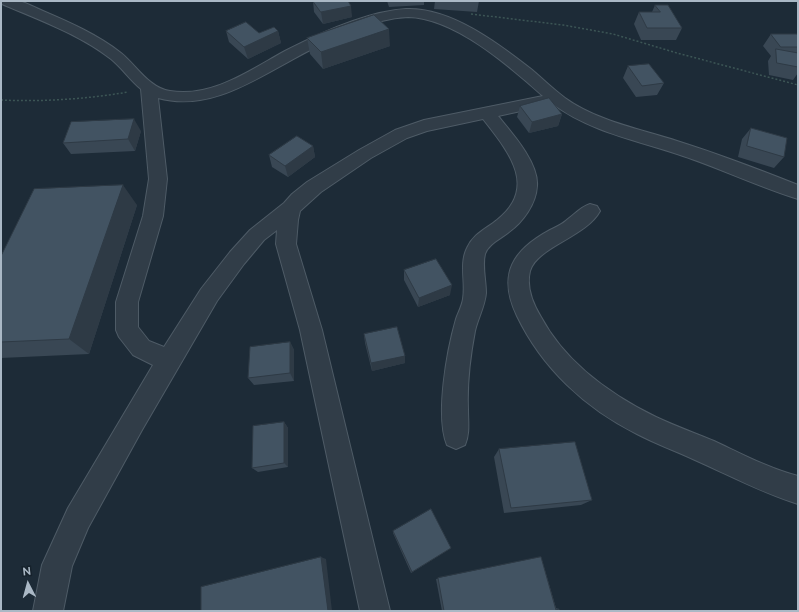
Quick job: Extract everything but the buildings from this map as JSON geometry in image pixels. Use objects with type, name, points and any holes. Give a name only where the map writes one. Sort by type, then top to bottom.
[{"type":"street","points":[[7,1],[73,30],[90,40],[116,57],[149,89],[167,95],[180,97],[196,97],[213,94],[230,87],[312,43],[340,31],[384,16],[412,13],[426,14],[438,18],[486,44],[526,73],[555,99],[573,110],[595,120],[695,154],[798,192]]},
{"type":"street","points":[[149,89],[158,179],[153,216],[127,302],[127,330],[141,348],[169,361]]},
{"type":"street","points":[[48,611],[57,565],[78,518],[133,421],[209,295],[237,258],[257,235],[292,208],[299,199],[314,187],[365,154],[401,134],[424,126],[555,99]]},
{"type":"street","points":[[456,436],[454,410],[456,385],[467,319],[474,300],[475,277],[473,264],[475,252],[488,235],[514,217],[521,206],[528,180],[523,165],[513,148],[487,113]]},
{"type":"street","points":[[292,208],[288,220],[286,244],[311,330],[375,611]]},
{"type":"street","points":[[590,211],[573,227],[535,250],[521,266],[519,281],[520,298],[530,320],[547,346],[565,368],[594,393],[640,422],[706,451],[749,473],[778,485],[798,490]]},
{"type":"path","points":[[464,13],[563,25],[613,34],[677,53],[798,85]]},
{"type":"path","points":[[2,102],[104,96],[149,89]]}]
